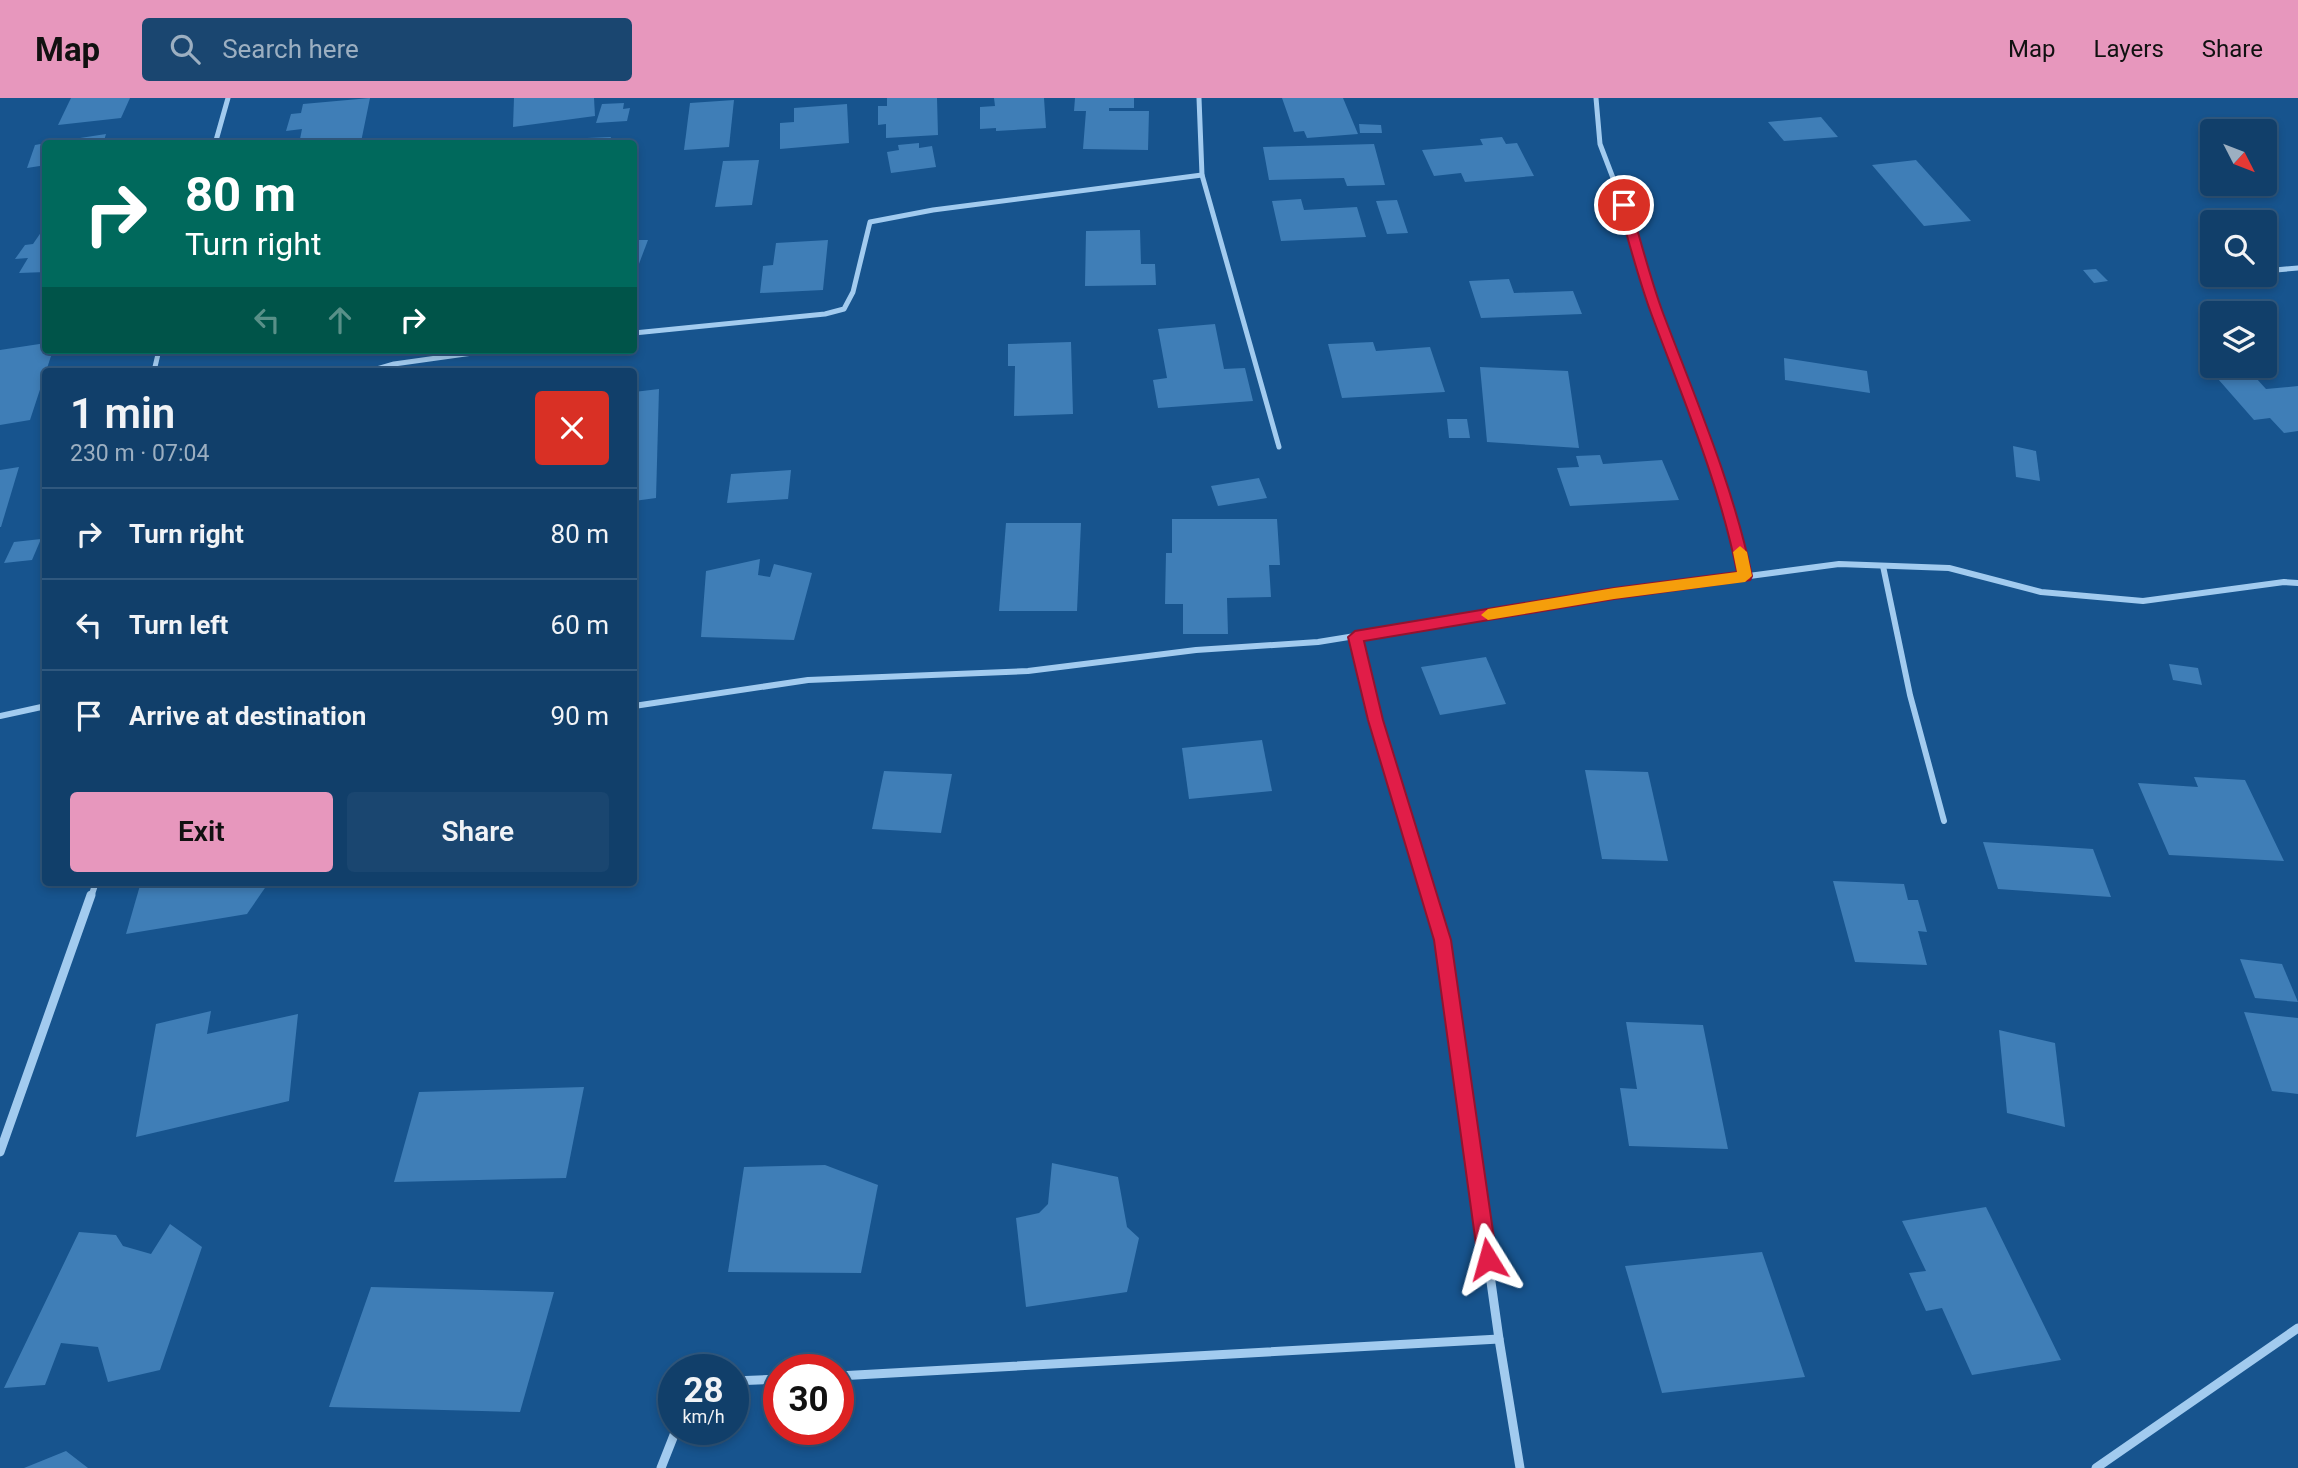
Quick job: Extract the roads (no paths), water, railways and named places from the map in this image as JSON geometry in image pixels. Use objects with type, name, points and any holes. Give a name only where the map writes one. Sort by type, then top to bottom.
[{"type":"street","points":[[216,140],[228,98]]},
{"type":"street","points":[[1199,98],[1202,175],[1279,447]]},
{"type":"street","points":[[1596,98],[1600,144],[1639,246],[1656,310],[1696,412],[1734,524],[1745,576]]},
{"type":"street","points":[[637,333],[825,314],[844,309],[853,292],[870,222],[933,210],[1202,175]]},
{"type":"street","points":[[2277,270],[2298,268]]},
{"type":"street","points":[[380,368],[466,354]]},
{"type":"street","points":[[637,706],[808,680],[1028,671],[1196,650],[1355,637],[1614,594],[1839,564],[1949,568],[2041,592],[2143,601],[2284,582],[2298,583]]},
{"type":"street","points":[[1882,566],[1910,695],[1944,821]]},
{"type":"street","points":[[1355,637],[1376,720],[1443,940],[1499,1339],[1520,1468]]},
{"type":"street","points":[[0,716],[42,707]]},
{"type":"street","points":[[0,1152],[95,886]]},
{"type":"street","points":[[2096,1468],[2298,1328]]},
{"type":"street","points":[[854,1375],[1499,1339]]},
{"type":"street","points":[[661,1468],[670,1445]]}]
